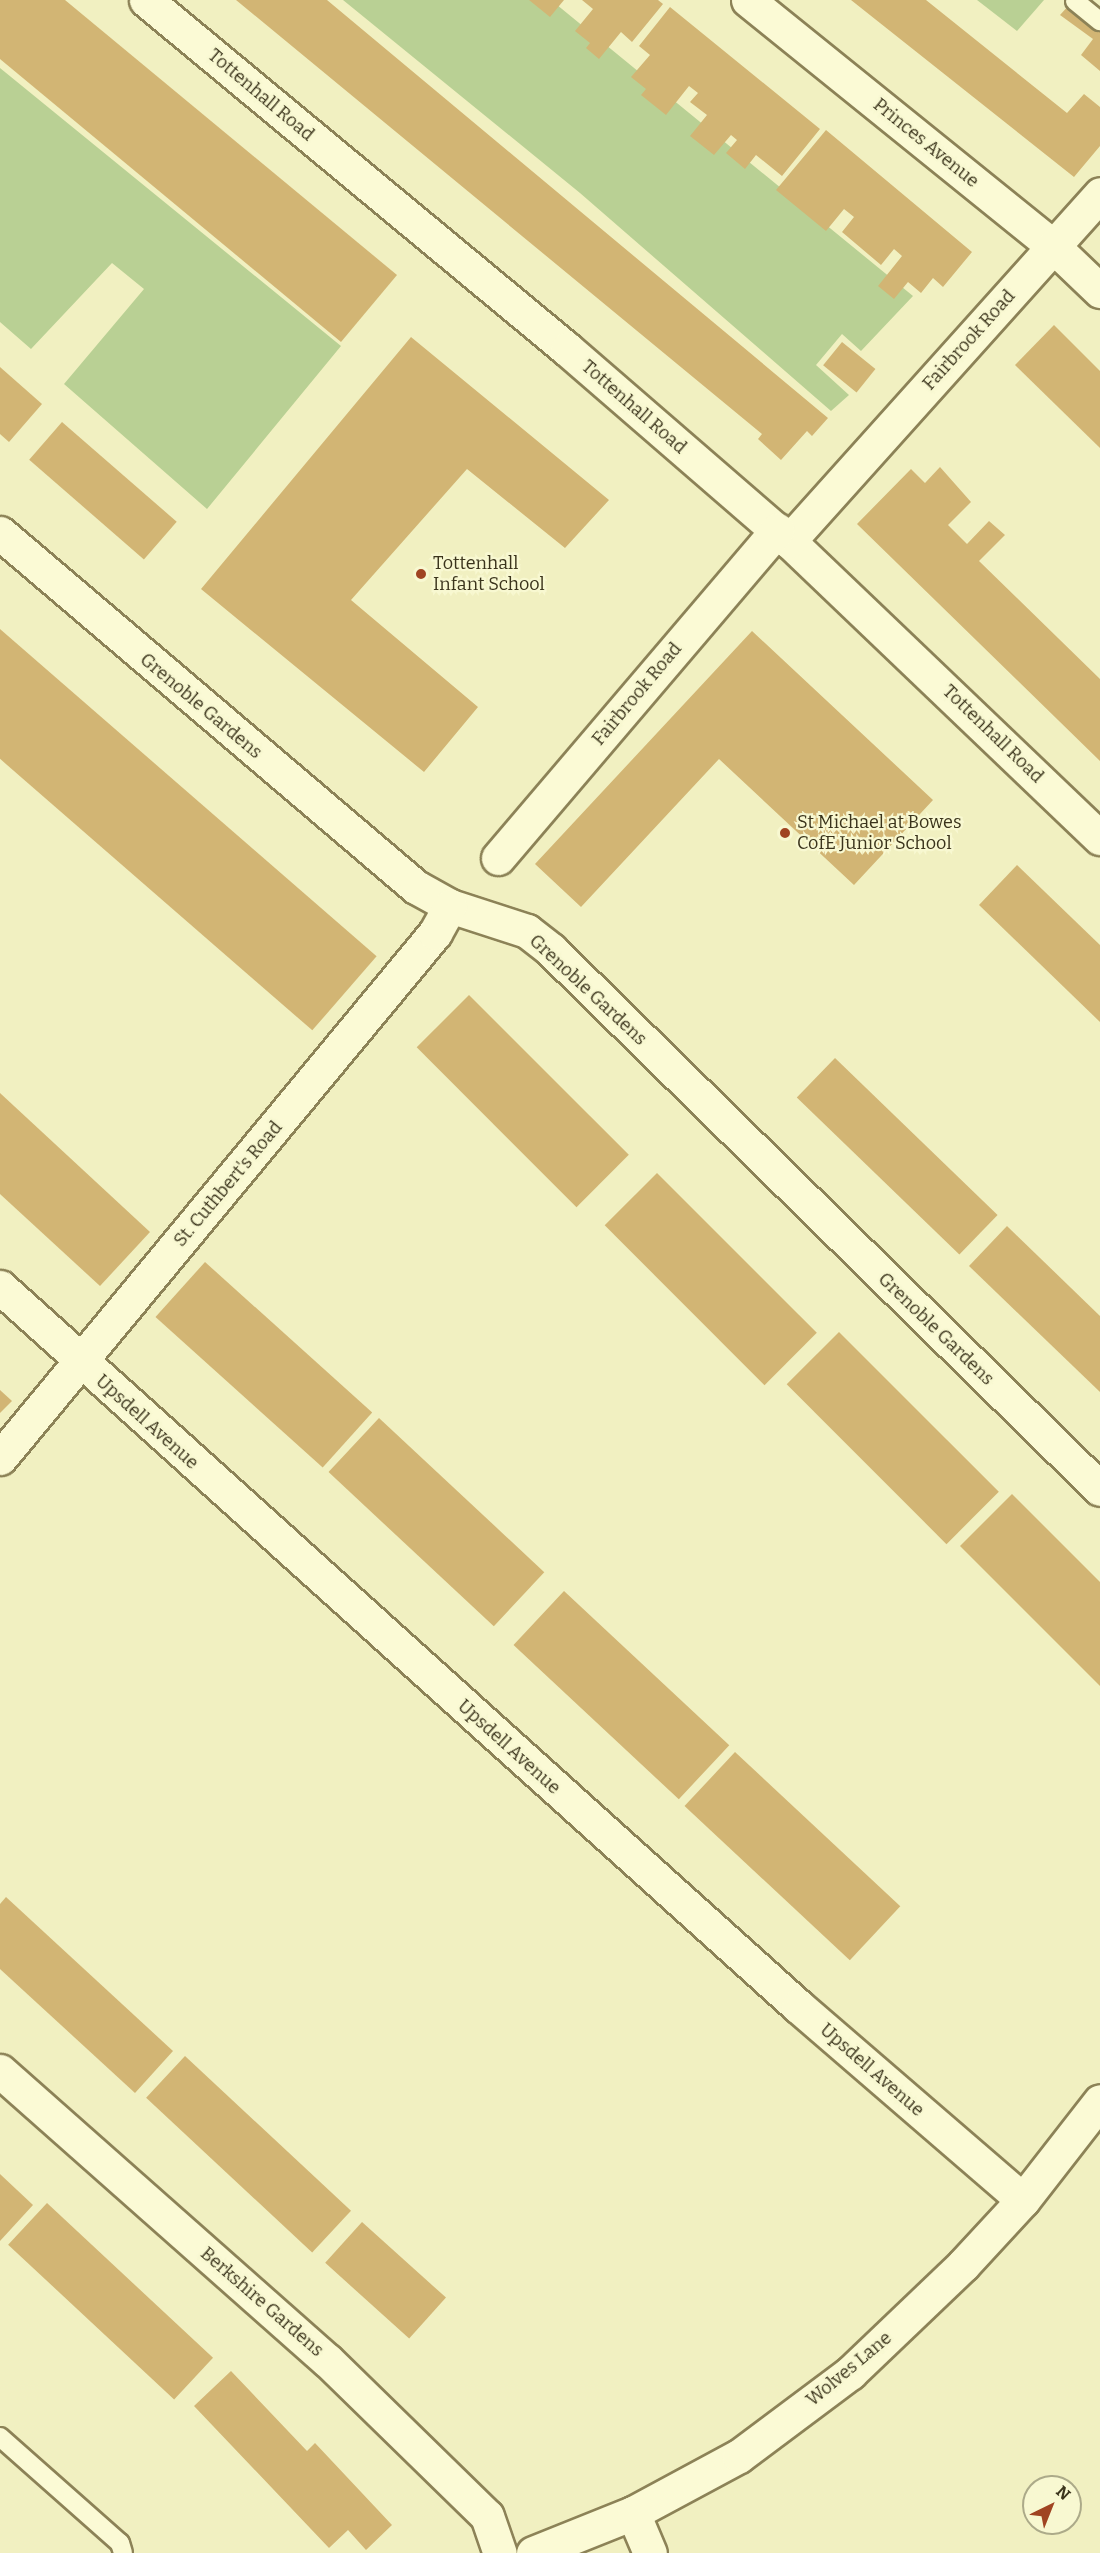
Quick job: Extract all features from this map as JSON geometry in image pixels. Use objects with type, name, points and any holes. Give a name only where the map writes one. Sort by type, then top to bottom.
[{"type":"street","name":"Tottenhall Road","points":[[146,0],[567,349],[783,536],[1100,838]]},
{"type":"street","name":"Princes Avenue","points":[[748,0],[1054,247],[1100,291]]},
{"type":"street","name":"Fairbrook Road","points":[[498,858],[783,536],[1054,247],[1100,194]]},
{"type":"street","name":"Grenoble Gardens","points":[[0,533],[399,875],[450,906],[526,932],[551,950],[1100,1489]]},
{"type":"street","name":"St. Cuthbert's Road","points":[[0,1458],[435,933],[450,906]]},
{"type":"street","name":"Upsdell Avenue","points":[[0,1287],[798,2006],[1023,2200]]},
{"type":"street","name":"Berkshire Gardens","points":[[0,2071],[327,2360],[487,2516],[500,2553]]},
{"type":"street","name":"Wolves Lane","points":[[532,2553],[633,2513],[739,2456],[850,2373],[963,2265],[1023,2200],[1100,2101]]},
{"type":"street","points":[[633,2513],[650,2553]]},
{"type":"lane","points":[[1075,1],[1100,21]]},
{"type":"lane","points":[[0,2437],[120,2543],[123,2553]]},
{"type":"green space","points":[[343,0],[551,0],[913,296],[861,351],[842,334],[816,365],[849,395],[831,411],[580,193]]},
{"type":"green space","points":[[977,0],[1044,0],[1017,31]]},
{"type":"green space","points":[[0,68],[341,346],[207,509],[64,384],[144,289],[112,263],[31,349],[0,322]]},
{"type":"building","points":[[0,0],[65,0],[397,275],[341,342],[0,59]]},
{"type":"building","points":[[236,0],[327,0],[828,418],[812,436],[807,431],[781,460],[758,439],[762,434]]},
{"type":"building","points":[[529,0],[564,0],[550,17]]},
{"type":"building","points":[[582,0],[658,0],[663,4],[632,42],[621,32],[599,59],[586,48],[590,43],[575,31],[593,9]]},
{"type":"building","points":[[851,0],[926,0],[1067,113],[1084,94],[1100,107],[1100,146],[1074,177]]},
{"type":"building","points":[[1070,4],[1100,27],[1100,71],[1081,55],[1093,39],[1060,15]]},
{"type":"building","points":[[670,7],[820,129],[782,176],[756,155],[745,169],[726,153],[737,140],[731,135],[714,155],[690,136],[707,115],[690,102],[698,93],[689,86],[666,115],[641,95],[646,89],[631,77],[650,55],[639,46]]},
{"type":"building","points":[[826,130],[972,252],[943,287],[933,278],[921,293],[908,282],[894,299],[878,286],[902,256],[894,249],[881,265],[842,232],[854,217],[844,209],[826,231],[776,190]]},
{"type":"building","points":[[1054,325],[1100,371],[1100,448],[1015,365]]},
{"type":"building","points":[[411,337],[609,500],[565,548],[467,469],[351,600],[478,707],[424,772],[201,589]]},
{"type":"building","points":[[842,342],[875,369],[857,392],[823,365]]},
{"type":"building","points":[[0,367],[42,404],[9,442],[0,434]]},
{"type":"building","points":[[62,422],[177,522],[144,559],[29,460]]},
{"type":"building","points":[[940,467],[971,502],[948,525],[967,544],[989,521],[1005,535],[979,561],[1100,679],[1100,761],[857,524],[911,469],[925,483]]},
{"type":"building","points":[[0,629],[377,956],[312,1030],[0,759]]},
{"type":"building","points":[[752,631],[933,800],[854,885],[719,759],[581,907],[535,864]]},
{"type":"building","points":[[1017,865],[1100,945],[1100,1022],[979,905]]},
{"type":"building","points":[[469,995],[629,1155],[576,1207],[417,1047]]},
{"type":"building","points":[[835,1058],[998,1215],[959,1255],[797,1098]]},
{"type":"building","points":[[0,1093],[150,1232],[100,1286],[0,1194]]},
{"type":"building","points":[[657,1173],[817,1333],[764,1385],[605,1225]]},
{"type":"building","points":[[1007,1226],[1100,1316],[1100,1392],[969,1266]]},
{"type":"building","points":[[205,1262],[372,1413],[323,1468],[155,1317]]},
{"type":"building","points":[[839,1332],[999,1492],[946,1544],[787,1384]]},
{"type":"building","points":[[0,1390],[12,1401],[0,1413]]},
{"type":"building","points":[[379,1418],[544,1572],[494,1626],[329,1472]]},
{"type":"building","points":[[1012,1494],[1100,1582],[1100,1686],[960,1546]]},
{"type":"building","points":[[564,1591],[729,1745],[679,1799],[514,1645]]},
{"type":"building","points":[[735,1752],[900,1906],[850,1960],[685,1806]]},
{"type":"building","points":[[6,1897],[173,2051],[135,2093],[0,1969],[0,1904]]},
{"type":"building","points":[[185,2056],[351,2211],[312,2253],[146,2098]]},
{"type":"building","points":[[0,2174],[33,2205],[0,2241]]},
{"type":"building","points":[[47,2203],[213,2358],[174,2400],[8,2245]]},
{"type":"building","points":[[362,2222],[446,2298],[409,2338],[325,2263]]},
{"type":"building","points":[[231,2371],[307,2451],[315,2443],[392,2525],[366,2550],[348,2530],[329,2548],[194,2406]]},
{"type":"place","name":"Tottenhall Infant School","points":[[421,574]]},
{"type":"place","name":"St Michael at Bowes CofE Junior School","points":[[785,833]]}]
